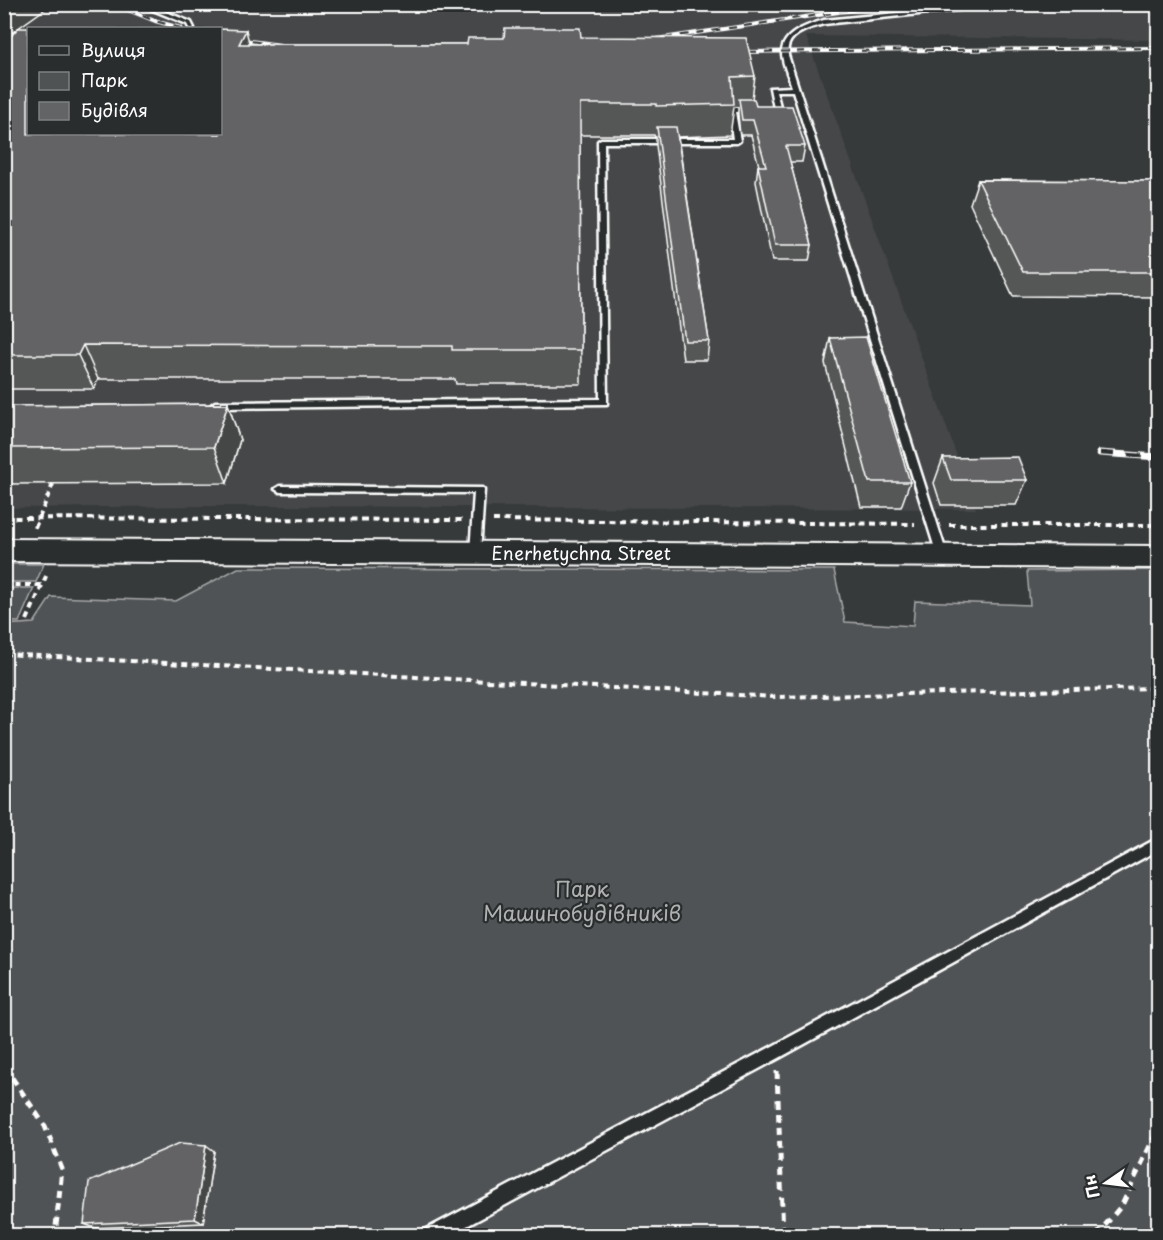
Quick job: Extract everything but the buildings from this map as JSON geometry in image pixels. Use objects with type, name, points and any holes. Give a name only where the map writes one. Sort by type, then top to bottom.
[{"type":"street","name":"Enerhetychna Street","points":[[15,550],[1158,557]]},
{"type":"lane","points":[[140,4],[189,23],[191,27]]},
{"type":"lane","points":[[942,555],[785,48],[793,36],[809,26],[853,18],[1013,4]]},
{"type":"lane","points":[[204,405],[604,402],[601,141],[737,141],[732,110],[777,110],[772,89],[796,89]]},
{"type":"lane","points":[[280,489],[479,490],[475,553]]},
{"type":"lane","points":[[431,1236],[777,1052],[1158,844]]},
{"type":"path","points":[[15,550],[39,517],[52,484]]},
{"type":"path","points":[[4,518],[1158,525]]},
{"type":"path","points":[[27,620],[50,569]]},
{"type":"path","points":[[4,585],[43,585]]},
{"type":"path","points":[[4,654],[774,696],[1158,688]]},
{"type":"path","points":[[777,1052],[783,1236]]},
{"type":"path","points":[[4,1066],[45,1126],[62,1169],[55,1236]]},
{"type":"path","points":[[1096,1236],[1122,1205],[1158,1129]]},
{"type":"shaded area","points":[[10,4],[1158,4],[1158,40],[806,36],[976,509],[217,506],[5,508],[4,8]]},
{"type":"green space","points":[[5,564],[44,564],[36,582],[5,582]]},
{"type":"green space","name":"Парк Машинобудівників","points":[[238,568],[834,570],[845,622],[913,626],[915,601],[1030,605],[1027,571],[1158,570],[1158,1235],[5,1235],[4,625],[34,623],[51,597],[176,601]]},
{"type":"green space","points":[[5,588],[34,588],[19,622],[5,622]]},
{"type":"railway","points":[[113,4],[155,21],[177,27]]},
{"type":"railway","points":[[649,40],[893,4]]},
{"type":"railway","points":[[222,37],[289,46]]},
{"type":"railway","points":[[733,52],[1158,48]]},
{"type":"railway","points":[[1107,453],[1100,453],[1158,457]]}]
